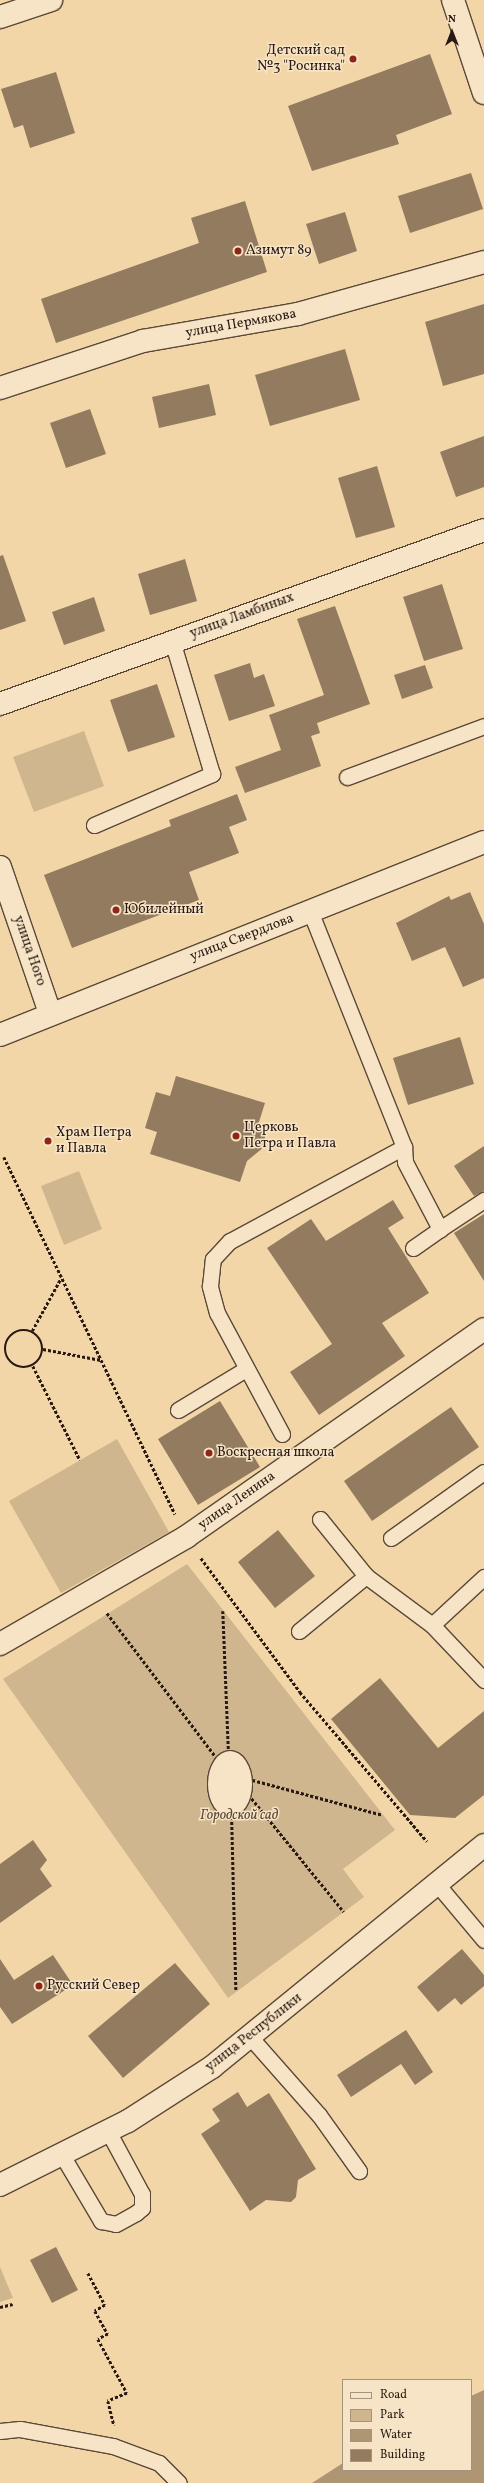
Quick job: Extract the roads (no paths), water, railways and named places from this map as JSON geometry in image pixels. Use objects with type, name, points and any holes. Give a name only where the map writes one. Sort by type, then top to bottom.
[{"type":"street","points":[[0,17],[51,0]]},
{"type":"street","points":[[453,0],[484,93]]},
{"type":"street","name":"улица Пермякова","points":[[0,388],[143,340],[298,314],[484,262]]},
{"type":"street","name":"улица Ламбиных","points":[[0,704],[484,530]]},
{"type":"street","name":"улица Свердлова","points":[[0,1035],[50,1013],[484,842]]},
{"type":"street","name":"улица Ного","points":[[0,867],[50,1013]]},
{"type":"street","name":"улица Ленина","points":[[0,1644],[186,1537],[484,1329]]},
{"type":"street","name":"улица Республики","points":[[0,2185],[108,2131],[180,2090],[251,2038],[484,1845]]},
{"type":"lane","points":[[94,825],[212,774],[172,641]]},
{"type":"lane","points":[[347,777],[484,726]]},
{"type":"lane","points":[[310,911],[404,1147],[405,1162],[440,1229]]},
{"type":"lane","points":[[282,1434],[217,1313],[210,1286],[213,1259],[230,1241],[404,1147]]},
{"type":"lane","points":[[413,1248],[484,1200]]},
{"type":"lane","points":[[178,1410],[246,1369]]},
{"type":"lane","points":[[392,1538],[484,1472]]},
{"type":"lane","points":[[320,1519],[366,1576],[432,1625],[484,1680]]},
{"type":"lane","points":[[299,1631],[366,1576]]},
{"type":"lane","points":[[432,1625],[484,1577]]},
{"type":"lane","points":[[437,1884],[484,1940]]},
{"type":"lane","points":[[251,2038],[319,2115],[359,2171]]},
{"type":"lane","points":[[62,2155],[101,2221],[116,2224],[142,2208],[142,2194],[108,2131]]},
{"type":"lane","points":[[0,2431],[20,2429],[113,2446],[159,2463],[179,2483]]},
{"type":"water","points":[[484,2390],[484,2483],[312,2483],[342,2464],[342,2471],[472,2471],[472,2396]]},
{"type":"place","name":"Детский сад №3 \"Росинка\"","points":[[353,59]]},
{"type":"place","name":"Азимут 89","points":[[238,251]]},
{"type":"place","name":"Юбилейный","points":[[116,910]]},
{"type":"place","name":"Церковь Петра и Павла","points":[[236,1136]]},
{"type":"place","name":"Храм Петра и Павла","points":[[48,1141]]},
{"type":"place","name":"Воскресная школа","points":[[209,1453]]},
{"type":"place","name":"Русский Север","points":[[39,1986]]},
{"type":"park label","name":"Городской сад","points":[[239,1816]]}]
